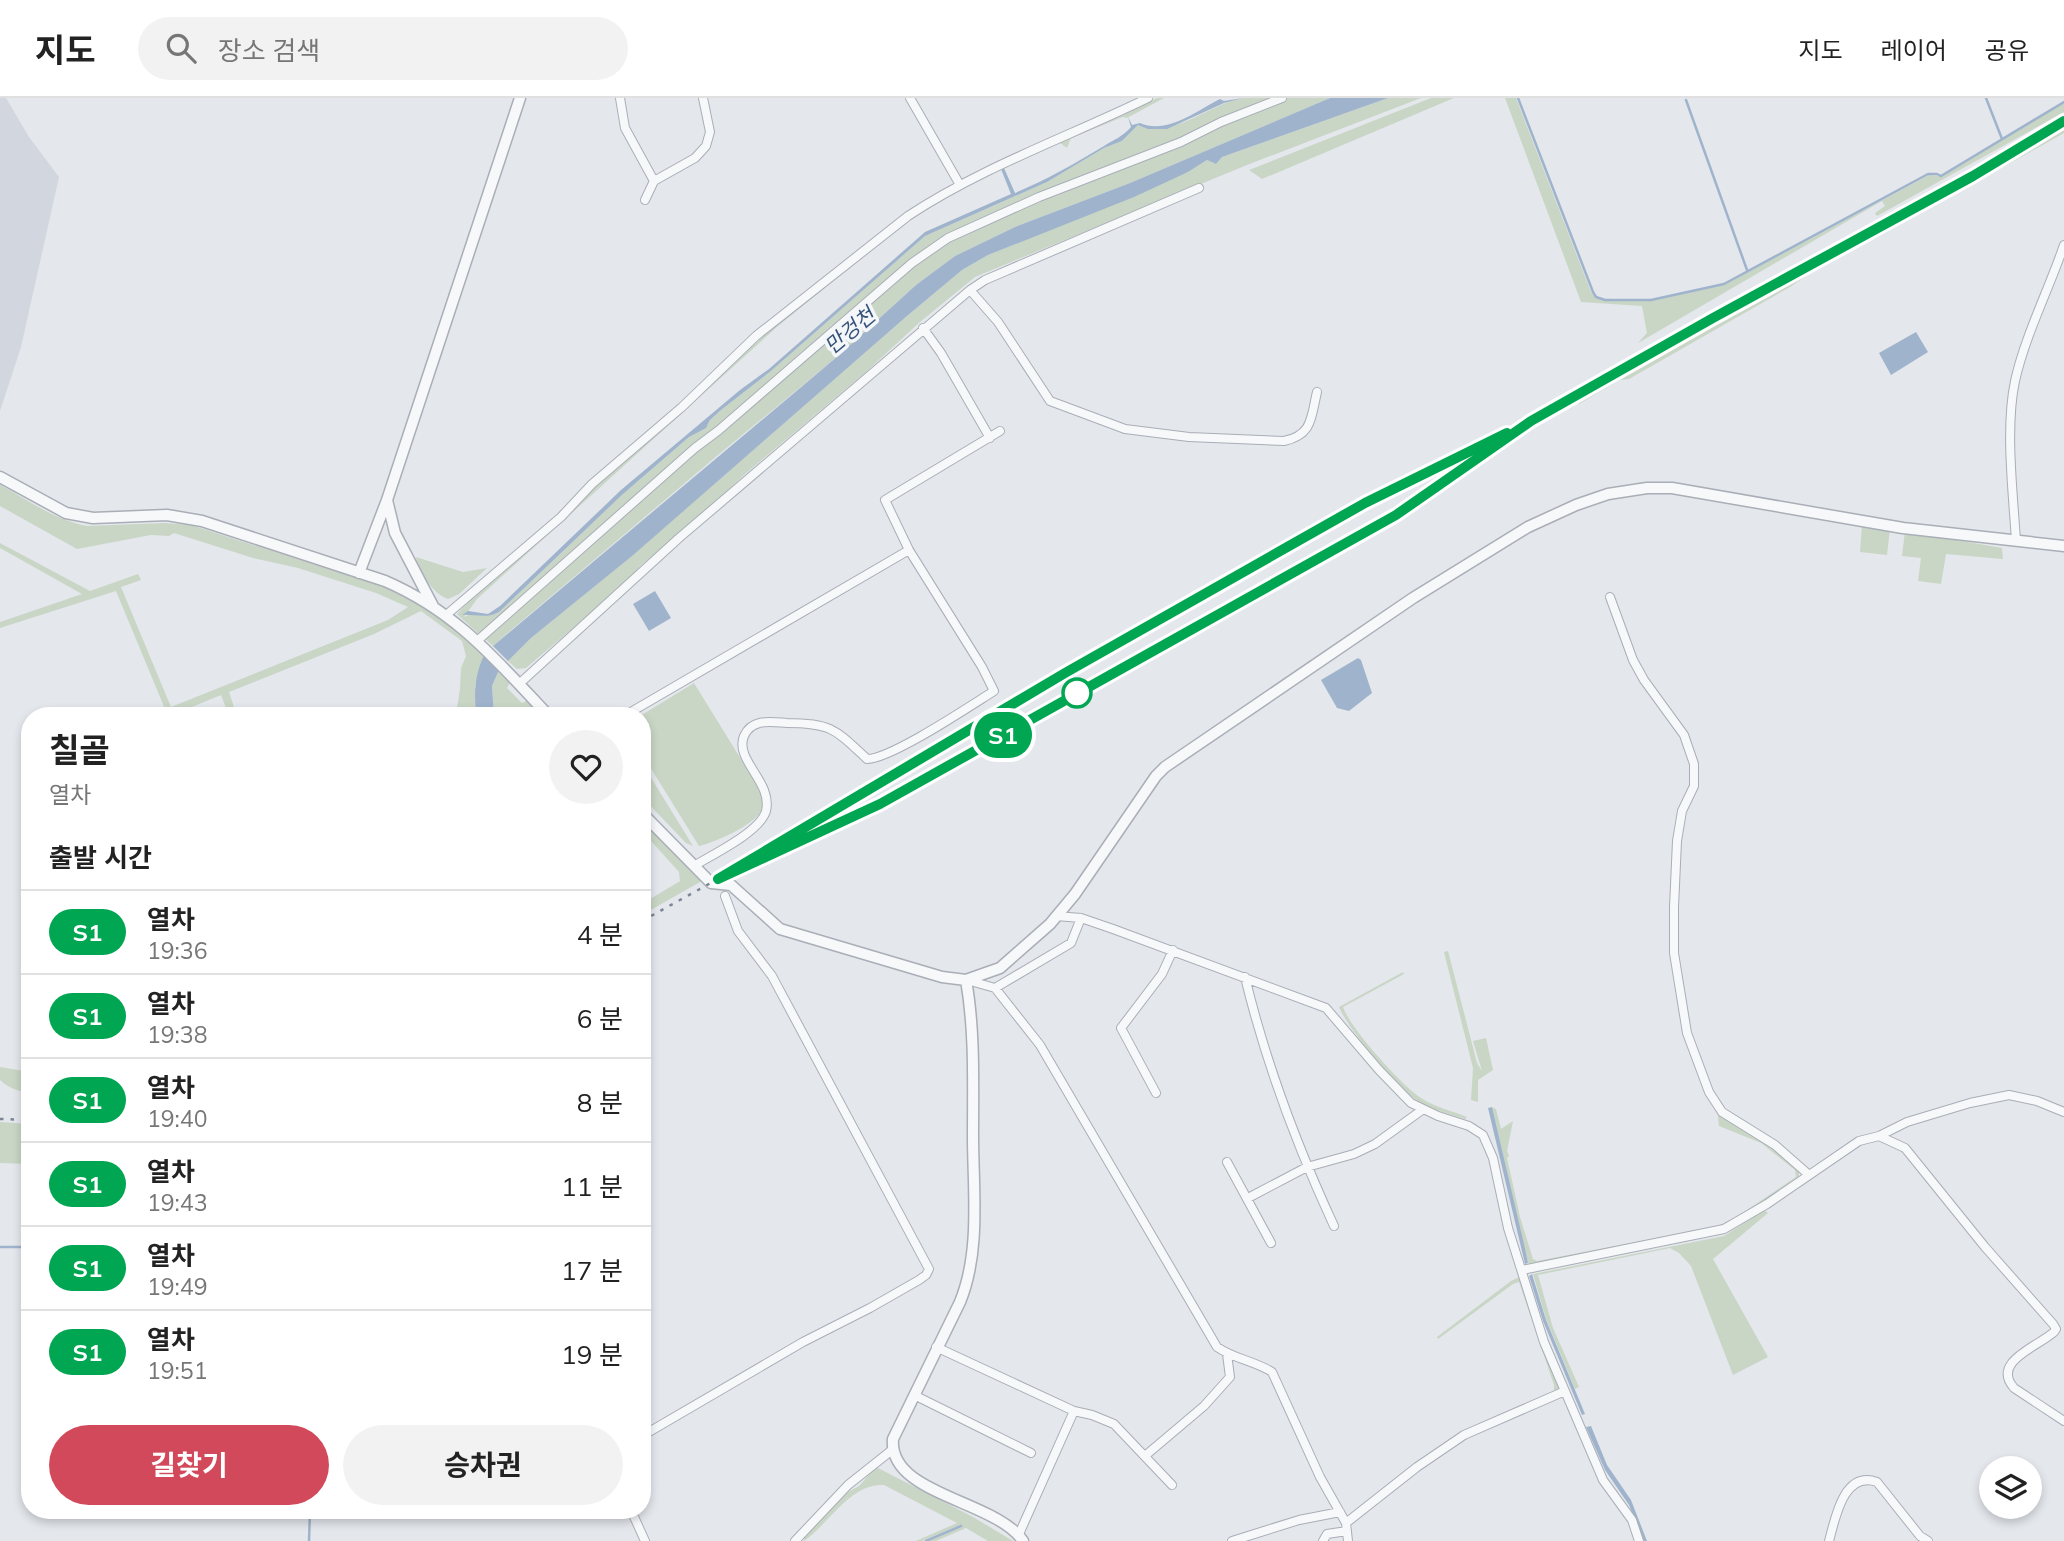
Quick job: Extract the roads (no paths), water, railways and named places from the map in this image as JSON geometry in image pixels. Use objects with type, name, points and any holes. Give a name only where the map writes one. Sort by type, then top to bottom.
[{"type":"street","points":[[359,573],[387,500],[520,98]]},
{"type":"street","points":[[620,98],[625,128],[654,181]]},
{"type":"street","points":[[646,200],[654,181],[695,158],[706,146],[710,132],[704,98]]},
{"type":"street","points":[[910,98],[960,185]]},
{"type":"street","points":[[445,616],[561,517],[592,484],[682,407],[756,337],[908,216],[960,185],[1148,98]]},
{"type":"street","points":[[479,642],[695,449],[912,263],[948,238],[1027,202],[1181,142],[1221,122],[1282,98]]},
{"type":"street","points":[[515,680],[970,290],[985,280],[1199,188]]},
{"type":"street","points":[[2016,541],[2012,465],[2014,384],[2064,245]]},
{"type":"street","points":[[970,290],[998,322],[1050,401],[1125,429],[1189,438],[1284,441],[1297,438],[1309,427],[1317,392]]},
{"type":"street","points":[[923,328],[941,353],[990,438]]},
{"type":"street","points":[[694,866],[753,828],[762,819],[767,799],[764,788],[743,751],[746,732],[756,723],[826,726],[844,736],[867,759],[874,759],[901,747],[994,691],[982,667],[909,550],[885,500],[1000,431]]},
{"type":"street","points":[[0,477],[66,513],[93,518],[167,515],[202,521],[411,592],[479,642],[540,707]]},
{"type":"street","points":[[966,980],[1000,968],[1050,924],[1075,894],[1156,776],[1165,767],[1413,598],[1528,527],[1576,505],[1608,494],[1647,488],[1672,488],[1900,527],[2064,546]]},
{"type":"street","points":[[387,500],[394,533],[433,606]]},
{"type":"street","points":[[639,707],[909,550]]},
{"type":"street","points":[[1610,597],[1633,660],[1644,680],[1684,735],[1694,764],[1694,786],[1682,811],[1677,841],[1674,907],[1674,953],[1687,1032],[1709,1092],[1722,1112],[1775,1146],[1808,1174]]},
{"type":"street","points":[[651,822],[711,883],[730,885],[780,929],[942,977],[995,988],[1040,1045],[1217,1347],[1227,1354],[1263,1366],[1272,1372],[1320,1477],[1347,1527],[1348,1541]]},
{"type":"street","points":[[651,1431],[803,1342],[919,1280],[929,1269],[772,975],[738,931],[725,896]]},
{"type":"street","points":[[1056,916],[1081,918],[1326,1008],[1410,1103],[1422,1110],[1469,1126],[1483,1135],[1488,1141],[1508,1228],[1544,1342],[1603,1480],[1632,1520],[1639,1541]]},
{"type":"street","points":[[995,988],[1071,943],[1081,918]]},
{"type":"street","points":[[1156,1093],[1121,1028],[1162,974],[1174,950]]},
{"type":"street","points":[[1245,977],[1280,1097],[1307,1167],[1334,1226]]},
{"type":"street","points":[[966,980],[971,1006],[974,1224],[965,1290],[893,1439],[892,1450],[896,1462],[904,1472],[1010,1525],[1021,1538],[1074,1411]]},
{"type":"street","points":[[1522,1270],[1724,1229],[1767,1204],[1859,1140],[1879,1136],[1907,1122],[1998,1096],[2024,1097],[2064,1112]]},
{"type":"street","points":[[1248,1198],[1307,1167],[1354,1154],[1375,1144],[1422,1110]]},
{"type":"street","points":[[1879,1136],[1905,1148],[1985,1247],[2053,1324],[2056,1329],[2054,1332],[2011,1363],[2006,1373],[2007,1380],[2014,1388],[2064,1421]]},
{"type":"street","points":[[1227,1162],[1271,1243]]},
{"type":"street","points":[[936,1347],[1074,1411],[1114,1424],[1172,1485]]},
{"type":"street","points":[[1146,1455],[1205,1406],[1230,1377],[1227,1354]]},
{"type":"street","points":[[1323,1541],[1327,1534],[1347,1527],[1417,1467],[1464,1435],[1565,1391]]},
{"type":"street","points":[[914,1395],[1031,1453]]},
{"type":"street","points":[[798,1540],[848,1485],[892,1450]]},
{"type":"street","points":[[1829,1541],[1842,1497],[1859,1483],[1871,1480],[1877,1482],[1920,1536],[1928,1541]]},
{"type":"street","points":[[1233,1541],[1298,1520],[1340,1512]]},
{"type":"street","points":[[635,1519],[645,1541]]},
{"type":"water","points":[[1243,98],[1224,103],[1167,129],[1148,129],[1138,125],[1122,141],[1104,148],[1047,182],[925,236],[771,371],[721,410],[706,428],[689,437],[623,494],[499,612],[485,616],[462,615],[468,611],[488,614],[500,606],[621,490],[769,369],[925,232],[1011,194],[1001,169],[1004,168],[1015,193],[1061,171],[1121,136],[1131,127],[1128,117],[1132,125],[1140,123],[1161,126],[1182,120],[1220,99],[1224,101]]},
{"type":"water","points":[[1330,98],[1388,98],[1222,157],[1216,164],[1207,160],[1188,172],[1134,197],[988,255],[962,270],[632,556],[531,638],[508,661],[493,646],[838,356],[916,285],[955,256],[1015,227],[1130,183]]},
{"type":"water","points":[[1916,332],[1928,352],[1891,375],[1879,353]]},
{"type":"water","points":[[655,591],[671,618],[649,631],[633,604]]},
{"type":"water","points":[[484,655],[499,670],[492,686],[493,707],[476,707],[479,670]]},
{"type":"water","points":[[1358,658],[1372,693],[1349,711],[1337,708],[1321,680]]},
{"type":"water","points":[[1492,1107],[1528,1263],[1525,1264],[1488,1108]]},
{"type":"water","points":[[1532,1274],[1546,1320],[1585,1414],[1582,1415],[1543,1321],[1529,1276]]},
{"type":"water","points":[[1591,1426],[1607,1465],[1631,1500],[1647,1541],[1644,1541],[1629,1505],[1605,1470],[1586,1427]]},
{"type":"waterway","points":[[1518,98],[1593,292],[1596,297],[1605,300],[1651,300],[1724,284],[1928,174],[1941,176],[2064,102]]},
{"type":"waterway","points":[[1986,98],[2002,139]]},
{"type":"waterway","points":[[1686,100],[1747,270]]},
{"type":"waterway","points":[[0,1247],[21,1247]]},
{"type":"waterway","points":[[309,1541],[310,1519]]},
{"type":"waterway","points":[[926,1541],[961,1526]]},
{"type":"railway","points":[[651,916],[718,879],[880,804],[1396,515],[1531,421],[1712,318],[1973,176],[2064,121]]},
{"type":"railway","points":[[790,836],[1065,673],[1388,490],[1488,442]]},
{"type":"railway","points":[[0,1119],[21,1120]]},
{"type":"train","name":"S1","points":[[1507,433],[1365,503],[1065,673],[718,879],[880,804],[1396,515],[1531,421],[1973,176],[2064,121]]},
{"type":"water label","name":"만겅천","points":[[850,331]]}]
